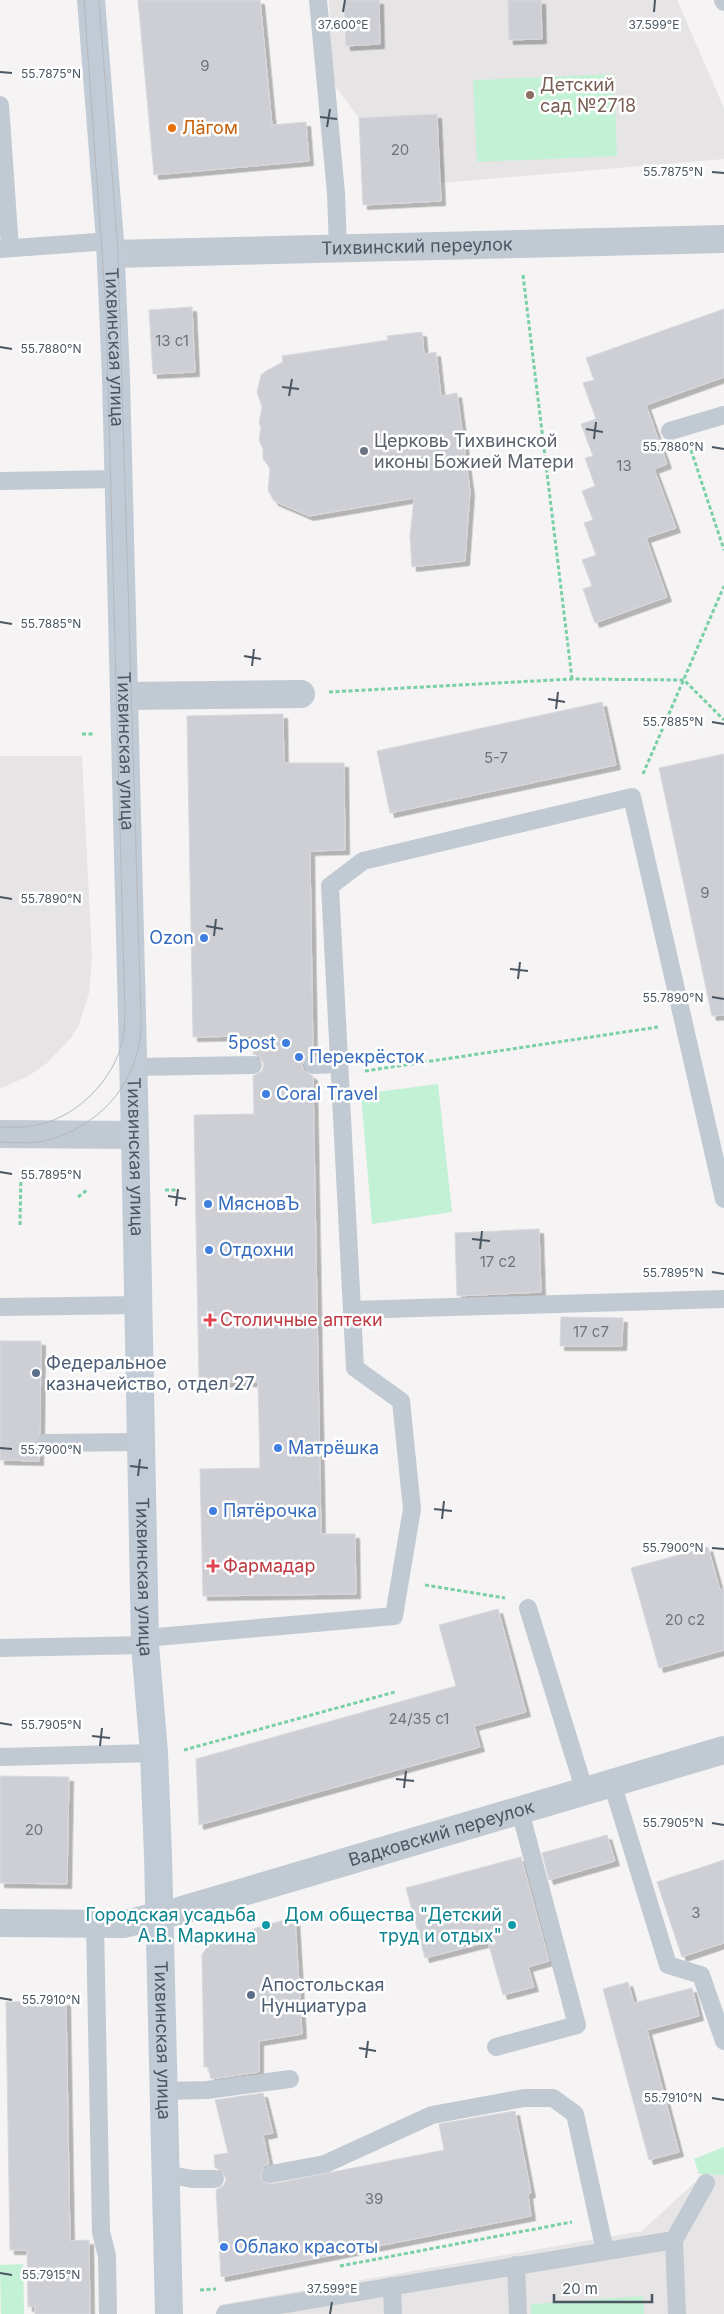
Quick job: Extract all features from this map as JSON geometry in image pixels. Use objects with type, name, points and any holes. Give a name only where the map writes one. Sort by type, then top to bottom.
[{"type":"street","name":"Тихвинская улица","points":[[91,0],[111,247],[119,479],[139,1305],[145,1641],[154,1753],[169,2314]]},
{"type":"street","name":"Тихвинский переулок","points":[[111,247],[338,248],[520,244],[722,245]]},
{"type":"street","points":[[125,696],[301,694]]},
{"type":"street","points":[[0,1134],[135,1135]]},
{"type":"street","name":"Вадковский переулок","points":[[0,1923],[124,1924],[159,1916],[724,1750]]},
{"type":"lane","points":[[318,0],[336,193],[338,248]]},
{"type":"lane","points":[[0,105],[5,249],[111,247]]},
{"type":"lane","points":[[677,429],[724,415]]},
{"type":"lane","points":[[0,481],[119,479]]},
{"type":"lane","points":[[0,1648],[145,1641],[394,1616],[412,1509],[401,1401],[355,1368],[330,886],[363,861],[632,797],[724,1199]]},
{"type":"lane","points":[[313,1064],[340,1069]]},
{"type":"lane","points":[[133,1067],[253,1065]]},
{"type":"lane","points":[[352,1310],[724,1300]]},
{"type":"lane","points":[[0,1307],[139,1305]]},
{"type":"lane","points":[[45,1443],[141,1442]]},
{"type":"lane","points":[[528,1608],[584,1792]]},
{"type":"lane","points":[[0,1757],[154,1753]]},
{"type":"lane","points":[[612,1784],[668,1965],[701,1975],[724,2041]]},
{"type":"lane","points":[[496,2047],[577,2025],[520,1811]]},
{"type":"lane","points":[[95,1924],[101,2232],[107,2256],[108,2314]]},
{"type":"lane","points":[[164,2091],[207,2090],[290,2079]]},
{"type":"lane","points":[[271,2174],[325,2164],[432,2116],[524,2098],[553,2098],[575,2114],[605,2251]]},
{"type":"lane","points":[[166,2174],[215,2179]]},
{"type":"lane","points":[[677,2314],[674,2240],[706,2183]]},
{"type":"lane","points":[[225,2314],[674,2240]]},
{"type":"lane","points":[[516,2265],[518,2314]]},
{"type":"lane","points":[[392,2286],[393,2314]]},
{"type":"path","points":[[520,244],[572,679]]},
{"type":"path","points":[[677,429],[724,550]]},
{"type":"path","points":[[632,797],[724,586]]},
{"type":"path","points":[[328,692],[572,679],[684,680],[724,720]]},
{"type":"path","points":[[82,734],[95,734]]},
{"type":"path","points":[[340,1069],[683,1023]]},
{"type":"path","points":[[20,1225],[21,1171]]},
{"type":"path","points":[[78,1197],[87,1190]]},
{"type":"path","points":[[400,1580],[522,1601],[528,1608]]},
{"type":"path","points":[[183,1750],[395,1692]]},
{"type":"path","points":[[337,2267],[597,2217]]},
{"type":"path","points":[[197,2290],[220,2289]]},
{"type":"shaded area","name":"Детский сад №2718","points":[[329,0],[677,0],[724,108],[724,159],[440,183],[437,114],[359,118],[332,82]]},
{"type":"shaded area","points":[[0,756],[82,756],[92,957],[89,993],[79,1025],[71,1038],[47,1063],[30,1075],[0,1089]]},
{"type":"shaded area","points":[[724,2169],[724,2314],[219,2314],[219,2305],[642,2231],[707,2171]]},
{"type":"green space","points":[[614,74],[617,156],[477,162],[473,80]]},
{"type":"green space","points":[[438,1084],[452,1212],[372,1224],[361,1094]]},
{"type":"green space","points":[[724,2147],[724,2175],[699,2174],[694,2159]]},
{"type":"green space","points":[[23,2264],[24,2314],[1,2314],[0,2265]]},
{"type":"green space","points":[[643,2296],[644,2314],[531,2314],[531,2304]]},
{"type":"building","points":[[138,0],[260,0],[272,125],[306,122],[309,161],[154,175]]},
{"type":"building","points":[[344,0],[379,0],[380,44],[346,46]]},
{"type":"building","points":[[508,0],[541,0],[542,39],[509,40]]},
{"type":"building","points":[[437,114],[441,201],[363,205],[359,118]]},
{"type":"building","points":[[192,307],[195,372],[153,374],[149,310]]},
{"type":"building","points":[[724,309],[724,377],[646,405],[667,464],[654,469],[676,528],[646,538],[667,597],[595,623],[583,589],[592,586],[582,560],[596,555],[584,523],[593,520],[582,491],[595,486],[585,458],[593,456],[581,424],[596,419],[583,383],[594,380],[586,358]]},
{"type":"building","name":"Церковь Тихвинской иконы Божией Матери","points":[[422,332],[424,354],[436,352],[441,396],[457,393],[470,491],[465,561],[412,567],[410,537],[414,498],[309,516],[274,501],[268,490],[270,468],[263,459],[263,449],[259,440],[261,427],[259,423],[262,407],[257,392],[261,375],[283,362],[282,356],[388,340],[387,336]]},
{"type":"building","points":[[602,702],[616,765],[390,813],[377,751]]},
{"type":"building","points":[[283,714],[284,763],[344,763],[345,850],[310,851],[313,1054],[307,1056],[302,1065],[304,1071],[313,1076],[321,1534],[355,1534],[356,1594],[203,1596],[200,1469],[260,1468],[258,1382],[199,1383],[194,1115],[254,1114],[253,1076],[262,1071],[264,1064],[259,1056],[253,1054],[253,1036],[193,1037],[187,716]]},
{"type":"building","points":[[724,754],[724,1015],[712,1016],[659,768]]},
{"type":"building","points":[[539,1229],[541,1292],[457,1296],[455,1233]]},
{"type":"building","points":[[561,1317],[623,1318],[622,1346],[560,1346]]},
{"type":"building","points":[[0,1341],[41,1341],[40,1434],[34,1443],[39,1452],[39,1461],[0,1460]]},
{"type":"building","points":[[708,1547],[720,1590],[724,1589],[724,1650],[659,1668],[631,1568]]},
{"type":"building","points":[[498,1609],[526,1712],[474,1726],[480,1747],[199,1825],[196,1759],[456,1686],[439,1625]]},
{"type":"building","points":[[0,1776],[69,1777],[67,1884],[0,1883]]},
{"type":"building","points":[[607,1835],[615,1861],[549,1880],[542,1853]]},
{"type":"building","name":"Дом общества \"Детский труд и отдых\"","points":[[521,1857],[549,1961],[528,1967],[534,1987],[503,1995],[488,1942],[425,1958],[406,1888]]},
{"type":"building","points":[[724,1860],[724,1943],[682,1957],[657,1882]]},
{"type":"building","name":"Апостольская Нунциатура","points":[[295,1917],[302,2034],[259,2041],[259,2072],[211,2079],[208,2067],[204,2067],[202,1955],[211,1941]]},
{"type":"building","points":[[628,1982],[634,2003],[692,1988],[699,2016],[647,2030],[679,2152],[649,2160],[603,1989]]},
{"type":"building","points":[[66,2001],[70,2241],[89,2240],[90,2314],[35,2314],[35,2306],[28,2307],[27,2250],[10,2250],[6,2002]]},
{"type":"building","points":[[263,2093],[273,2133],[263,2135],[269,2164],[264,2166],[261,2175],[263,2181],[272,2184],[444,2150],[439,2124],[515,2111],[531,2193],[528,2194],[531,2216],[221,2277],[216,2190],[224,2185],[226,2179],[221,2170],[215,2168],[214,2155],[228,2153],[215,2100]]},
{"type":"tram line","points":[[0,1127],[23,1127],[47,1123],[77,1107],[102,1083],[111,1069],[119,1054],[124,1030],[106,309],[84,0]]},
{"type":"tram line","points":[[0,1142],[38,1142],[56,1137],[89,1121],[116,1096],[126,1080],[134,1063],[141,1030],[118,253],[99,0]]},
{"type":"place","name":"Детский сад №2718","points":[[530,95]]},
{"type":"place","name":"Лäгом","points":[[172,128]]},
{"type":"place","name":"Церковь Тихвинской иконы Божией Матери","points":[[364,451]]},
{"type":"place","name":"Ozon","points":[[204,938]]},
{"type":"place","name":"5post","points":[[286,1043]]},
{"type":"place","name":"Перекрёсток","points":[[299,1057]]},
{"type":"place","name":"Coral Travel","points":[[266,1094]]},
{"type":"place","name":"МясновЪ","points":[[208,1204]]},
{"type":"place","name":"Отдохни","points":[[209,1250]]},
{"type":"place","name":"Столичные аптеки","points":[[210,1320]]},
{"type":"place","name":"Федеральное казначейство, отдел 27","points":[[36,1373]]},
{"type":"place","name":"Матрёшка","points":[[278,1448]]},
{"type":"place","name":"Пятёрочка","points":[[213,1511]]},
{"type":"place","name":"Фармадар","points":[[213,1566]]},
{"type":"place","name":"Городская усадьба А.В. Маркина","points":[[266,1925]]},
{"type":"place","name":"Дом общества \"Детский труд и отдых\"","points":[[512,1925]]},
{"type":"place","name":"Апостольская Нунциатура","points":[[251,1995]]},
{"type":"place","name":"Облако красоты","points":[[224,2247]]}]
